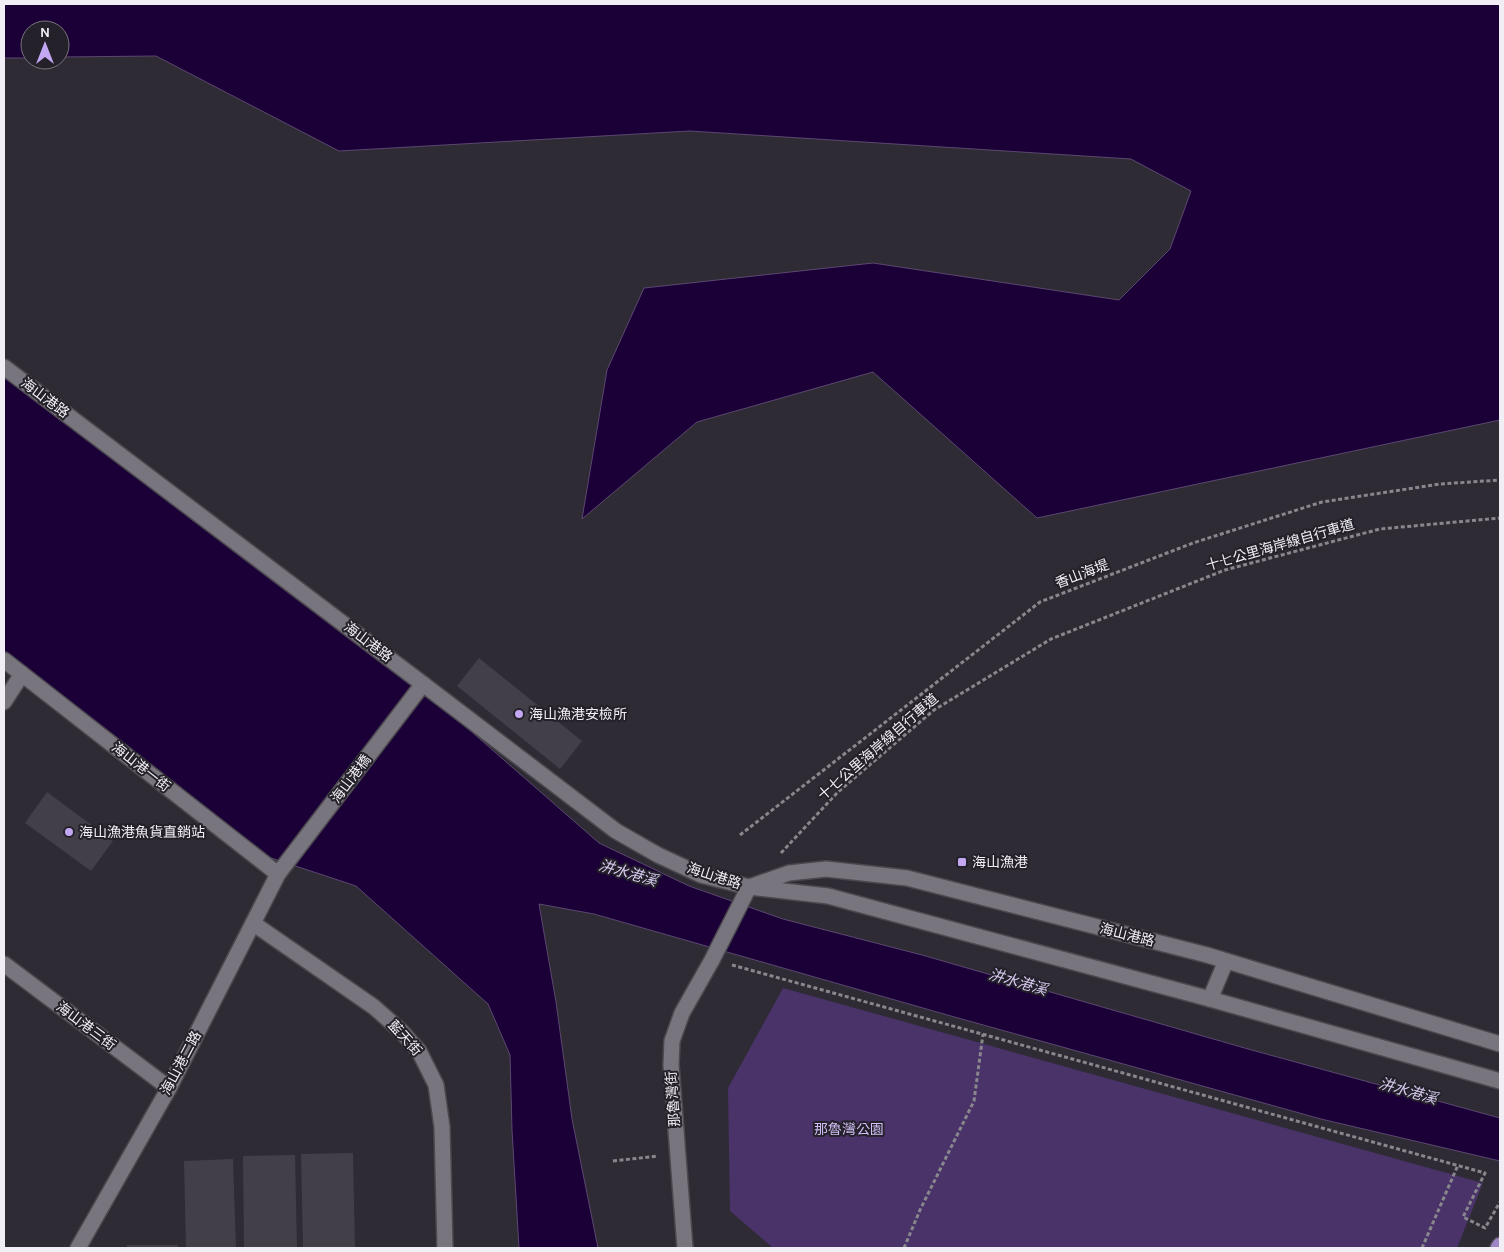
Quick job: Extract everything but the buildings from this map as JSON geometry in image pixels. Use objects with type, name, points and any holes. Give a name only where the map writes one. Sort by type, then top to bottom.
[{"type":"street","name":"海山港路","points":[[4,367],[616,831],[658,855],[701,875],[749,887],[828,896],[1210,999],[1500,1081]]},
{"type":"street","name":"海山港一街","points":[[4,660],[278,874]]},
{"type":"street","points":[[4,702],[22,674]]},
{"type":"street","name":"海山港橋","points":[[278,874],[424,684]]},
{"type":"street","name":"海山港路","points":[[749,887],[789,872],[826,870],[907,878],[1226,961],[1500,1044]]},
{"type":"street","name":"海山港二路","points":[[78,1248],[169,1088],[278,874]]},
{"type":"street","name":"那魯灣街","points":[[685,1248],[676,1154],[671,1065],[672,1041],[682,1013],[712,960],[749,887]]},
{"type":"street","name":"藍天街","points":[[254,924],[374,1007],[420,1051],[436,1085],[442,1127],[445,1248]]},
{"type":"street","points":[[1210,999],[1226,961]]},
{"type":"street","name":"海山港三街","points":[[4,964],[169,1088]]},
{"type":"path","name":"香山海堤","points":[[740,835],[1040,602],[1193,542],[1322,502],[1440,484],[1500,480]]},
{"type":"path","name":"十七公里海岸線自行車道","points":[[778,856],[838,792],[934,710],[1051,639],[1225,570],[1380,529],[1500,518]]},
{"type":"path","points":[[712,960],[1485,1173],[1463,1217],[1485,1228],[1500,1202]]},
{"type":"path","points":[[904,1248],[920,1210],[974,1101],[983,1034]]},
{"type":"path","points":[[612,1161],[676,1154]]},
{"type":"path","points":[[1422,1248],[1458,1165]]},
{"type":"green space","name":"那魯灣公園","points":[[783,988],[1483,1183],[1457,1248],[773,1248],[730,1211],[728,1088]]},
{"type":"water","points":[[4,4],[1500,4],[1500,420],[1037,518],[873,372],[697,422],[582,519],[607,370],[644,288],[873,263],[1119,300],[1170,249],[1191,191],[1131,159],[690,131],[339,151],[156,56],[70,57],[70,20],[20,20],[20,58],[4,58]]},
{"type":"water","name":"汫水港溪","points":[[4,364],[402,671],[599,843],[689,886],[783,919],[922,955],[1248,1049],[1500,1118],[1500,1161],[1321,1119],[594,914],[539,904],[556,1002],[572,1119],[598,1248],[519,1248],[510,1055],[488,1004],[356,886],[247,850],[4,660]]},
{"type":"place","name":"海山漁港安檢所","points":[[519,714]]},
{"type":"place","name":"海山漁港魚貨直銷站","points":[[69,832]]},
{"type":"place","name":"海山漁港","points":[[962,862]]}]
